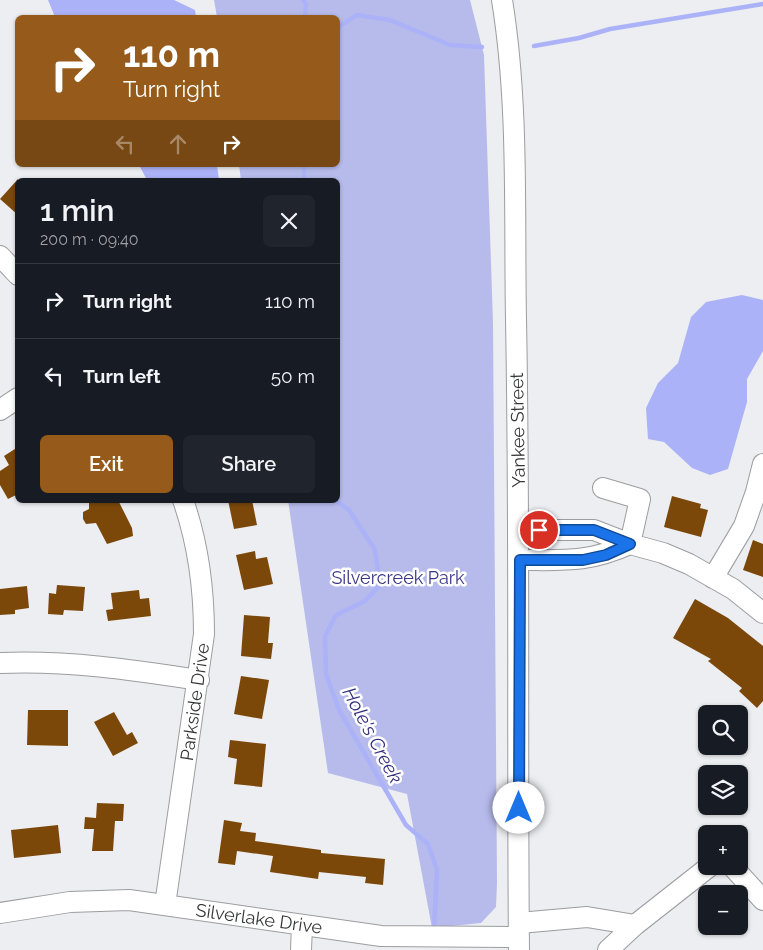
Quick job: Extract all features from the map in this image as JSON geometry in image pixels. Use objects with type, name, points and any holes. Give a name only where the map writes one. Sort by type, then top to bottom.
[{"type":"street","name":"Yankee Street","points":[[502,0],[509,54],[513,109],[520,530],[519,937]]},
{"type":"street","points":[[0,256],[15,272]]},
{"type":"street","points":[[0,410],[15,400]]},
{"type":"street","points":[[713,578],[744,526],[756,492],[763,464]]},
{"type":"street","points":[[603,488],[640,499],[630,544]]},
{"type":"street","name":"Parkside Drive","points":[[165,905],[199,680],[204,634],[204,606],[196,545],[184,503]]},
{"type":"street","points":[[520,530],[594,530],[630,544],[663,553],[732,589],[763,613]]},
{"type":"street","points":[[520,560],[583,560],[606,555],[630,544]]},
{"type":"street","points":[[0,663],[34,662],[93,665],[199,680]]},
{"type":"street","points":[[608,950],[635,924],[698,875]]},
{"type":"street","points":[[740,875],[763,900]]},
{"type":"street","name":"Silverlake Drive","points":[[0,913],[99,900],[165,905],[381,936],[454,938],[519,937],[587,917],[635,924]]},
{"type":"street","points":[[301,950],[302,925]]},
{"type":"green space","name":"Silvercreek Park","points":[[214,0],[470,0],[484,55],[493,323],[497,883],[496,907],[481,923],[432,928],[407,794],[328,773],[288,503],[340,503],[340,178],[241,178],[239,167],[340,167],[340,15],[217,15]]},
{"type":"shaded area","points":[[48,0],[174,0],[195,10],[196,15],[54,15]]},
{"type":"shaded area","points":[[140,167],[217,167],[219,178],[146,178]]},
{"type":"shaded area","points":[[742,295],[763,300],[763,351],[747,379],[747,402],[728,469],[710,475],[692,468],[664,442],[648,439],[646,408],[658,383],[678,363],[691,317],[706,302]]},
{"type":"building","points":[[15,182],[15,212],[0,199]]},
{"type":"building","points":[[15,449],[15,496],[8,499],[0,485],[0,471],[9,465],[4,456]]},
{"type":"building","points":[[672,496],[701,504],[700,508],[708,510],[701,537],[664,527]]},
{"type":"building","points":[[89,503],[120,503],[132,528],[133,536],[107,544],[96,523],[86,524],[83,519],[83,512],[89,509]]},
{"type":"building","points":[[229,503],[253,503],[257,525],[234,529]]},
{"type":"building","points":[[753,540],[763,544],[763,577],[743,570]]},
{"type":"building","points":[[255,551],[256,559],[267,557],[273,584],[244,590],[236,555]]},
{"type":"building","points":[[57,585],[85,587],[83,611],[64,610],[63,615],[48,614],[49,593],[56,594]]},
{"type":"building","points":[[27,586],[29,608],[15,610],[15,614],[0,615],[0,589]]},
{"type":"building","points":[[139,590],[140,599],[149,598],[151,616],[108,621],[106,610],[113,609],[111,593]]},
{"type":"building","points":[[695,599],[728,618],[763,646],[763,701],[757,708],[739,691],[742,688],[708,661],[711,659],[673,638]]},
{"type":"building","points":[[244,615],[270,617],[268,643],[273,643],[271,659],[241,656]]},
{"type":"building","points":[[241,676],[269,680],[262,719],[234,714]]},
{"type":"building","points":[[28,710],[68,710],[68,746],[27,745]]},
{"type":"building","points":[[114,712],[127,735],[132,732],[138,743],[113,756],[94,722]]},
{"type":"building","points":[[230,740],[266,744],[262,787],[234,784],[237,759],[228,757]]},
{"type":"building","points":[[97,803],[124,804],[123,821],[115,821],[113,851],[92,851],[94,829],[84,829],[85,817],[96,818]]},
{"type":"building","points":[[224,820],[242,823],[240,831],[256,833],[255,841],[321,850],[321,853],[385,859],[383,885],[365,883],[366,877],[319,872],[318,879],[270,872],[273,856],[237,851],[235,865],[218,863]]},
{"type":"building","points":[[58,825],[61,853],[14,858],[11,830]]},
{"type":"waterway","name":"Hole's Creek","points":[[303,0],[306,4],[305,15]]},
{"type":"waterway","points":[[534,46],[579,38],[610,29],[763,4]]},
{"type":"waterway","points":[[340,26],[357,15],[390,20],[450,45],[482,47]]},
{"type":"waterway","name":"Hole's Creek","points":[[304,167],[304,178]]},
{"type":"waterway","name":"Hole's Creek","points":[[339,503],[349,510],[375,550],[380,585],[365,601],[336,615],[325,636],[326,674],[339,710],[406,825],[428,844],[437,870],[434,931]]},
{"type":"route","points":[[519,808],[520,560],[583,560],[606,555],[630,544],[594,530],[539,530]]}]
